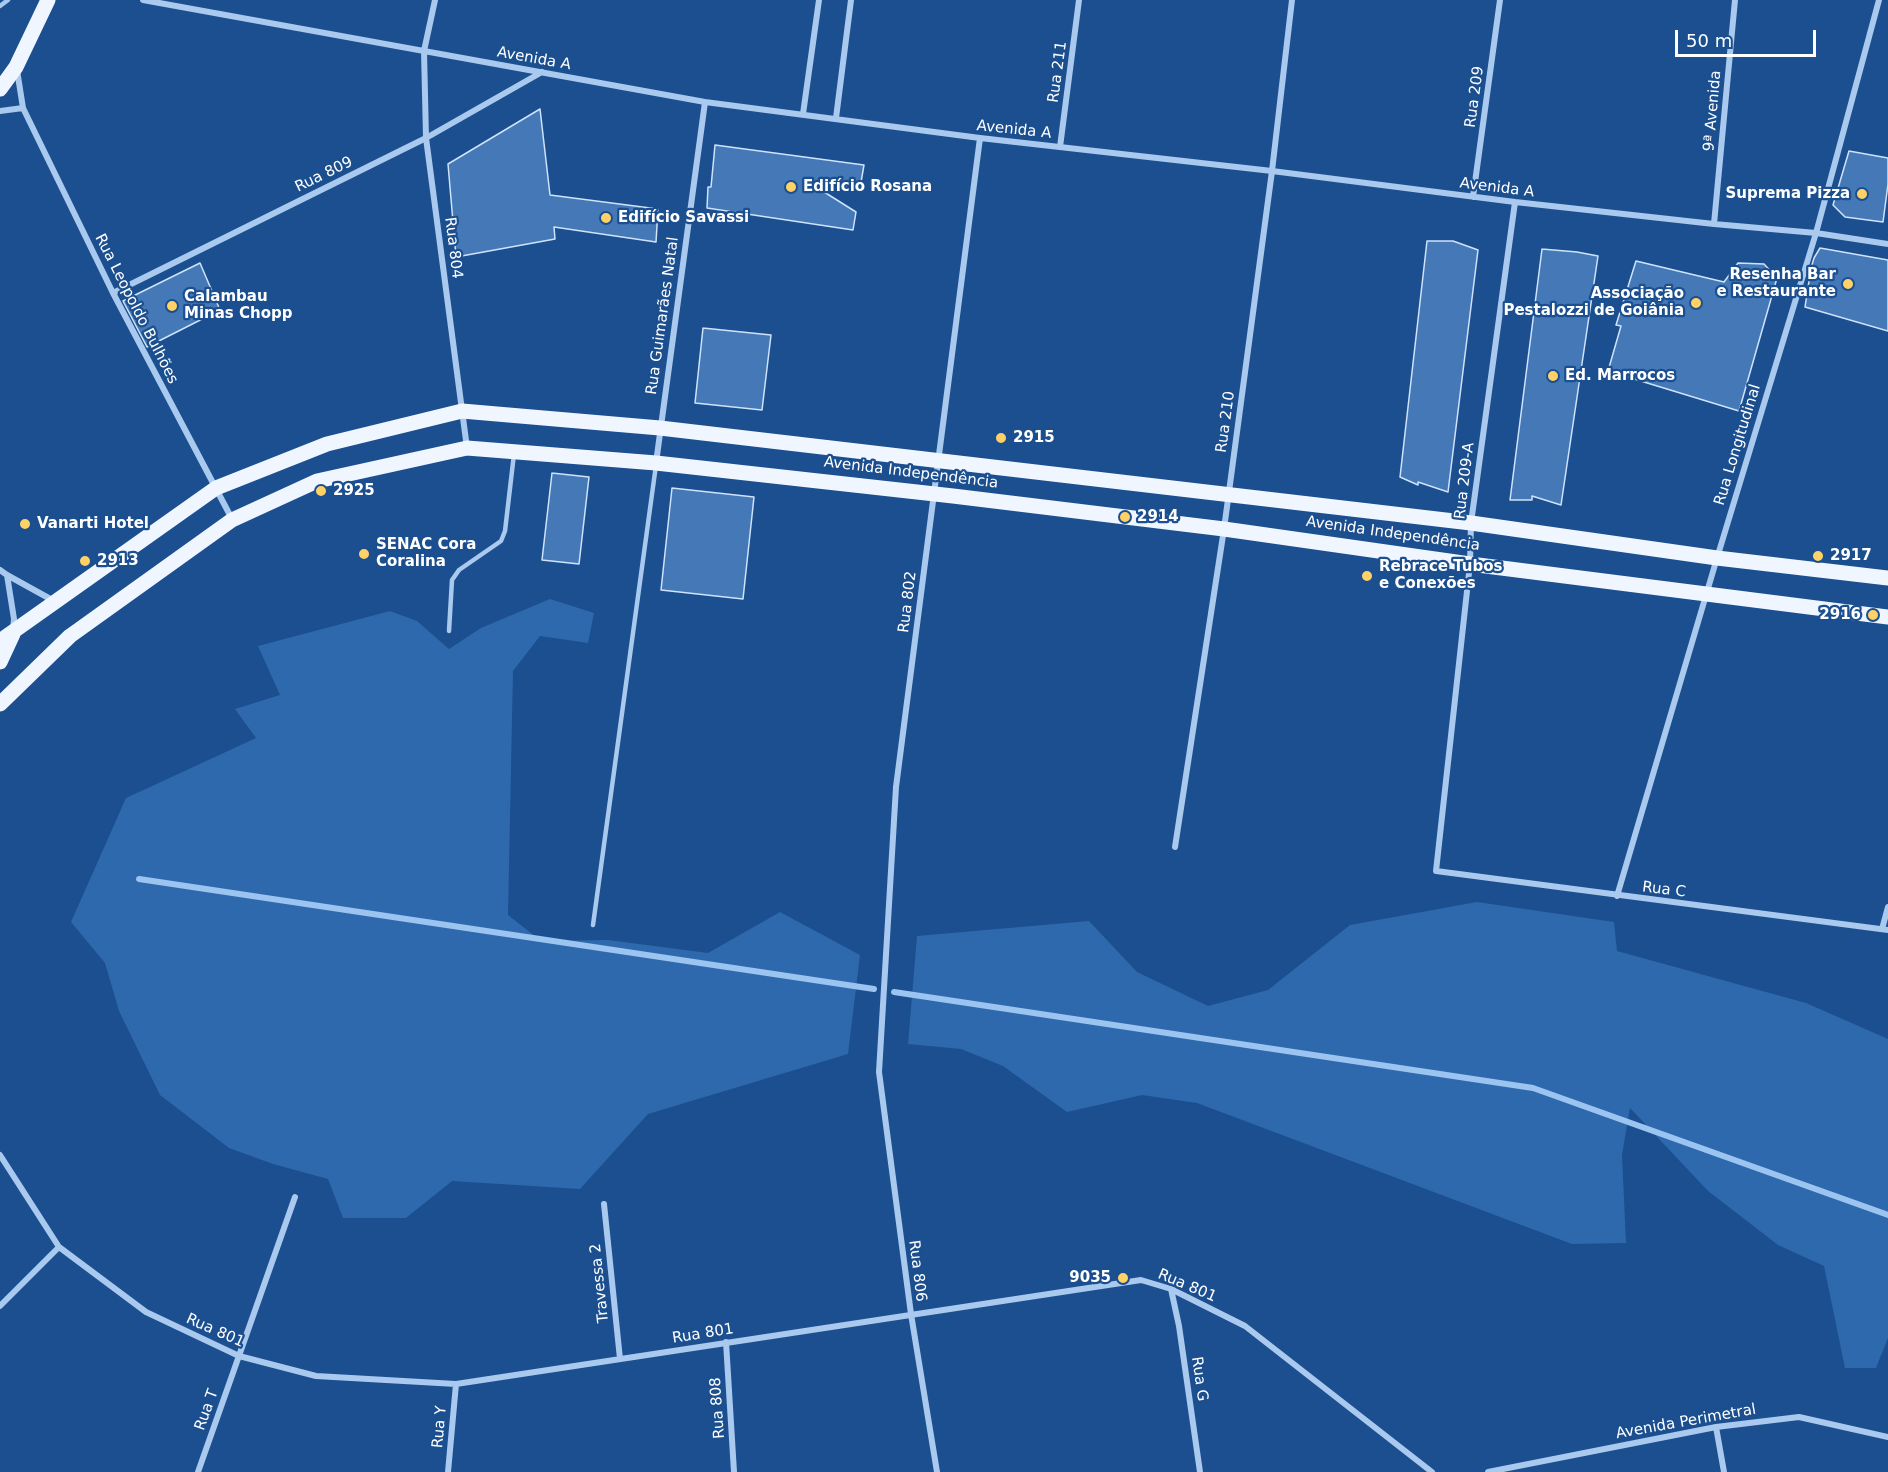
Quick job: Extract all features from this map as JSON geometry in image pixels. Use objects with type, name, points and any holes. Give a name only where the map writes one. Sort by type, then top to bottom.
[{"type":"main road","points":[[0,89],[16,67],[48,0]]},
{"type":"main road","name":"Avenida Independência","points":[[6,637],[216,488],[327,444],[462,411],[660,428],[1471,523],[1717,558],[1888,578]]},
{"type":"main road","name":"Avenida Independência","points":[[2,706],[70,636],[232,520],[317,481],[467,448],[657,463],[934,494],[1224,529],[1470,564],[1888,617]]},
{"type":"main road","points":[[0,662],[6,637]]},
{"type":"street","name":"Avenida A","points":[[143,0],[705,102],[980,138],[1272,171],[1515,202],[1816,233],[1888,244]]},
{"type":"street","name":"Rua 804","points":[[435,0],[424,51],[426,138],[467,448]]},
{"type":"street","points":[[803,114],[819,0]]},
{"type":"street","points":[[836,118],[851,0]]},
{"type":"street","name":"Rua 211","points":[[1060,147],[1079,0]]},
{"type":"street","name":"Rua 210","points":[[1175,847],[1224,529],[1272,171],[1292,0]]},
{"type":"street","name":"Rua 209","points":[[1473,197],[1500,0]]},
{"type":"street","name":"9ª Avenida","points":[[1714,224],[1735,0]]},
{"type":"street","name":"Rua Longitudinal","points":[[1617,896],[1816,233],[1879,0]]},
{"type":"street","name":"Rua Leopoldo Bulhões","points":[[16,67],[23,108],[113,293],[232,520]]},
{"type":"street","name":"Rua 809","points":[[113,293],[426,138],[542,72]]},
{"type":"street","name":"Rua Guimarães Natal","points":[[657,463],[705,102]]},
{"type":"street","points":[[0,111],[23,108]]},
{"type":"street","name":"Rua 802","points":[[879,1072],[896,787],[980,138]]},
{"type":"street","name":"Rua 209-A","points":[[1436,871],[1470,564],[1471,523],[1515,202]]},
{"type":"street","points":[[0,570],[55,601]]},
{"type":"street","points":[[6,637],[14,619],[7,575]]},
{"type":"street","name":"Rua C","points":[[1436,871],[1885,930]]},
{"type":"street","points":[[1885,930],[1888,907]]},
{"type":"street","name":"Rua 806","points":[[879,1072],[911,1314],[937,1472]]},
{"type":"street","name":"Rua 801","points":[[0,1155],[59,1247],[146,1312],[239,1356],[316,1376],[456,1384],[1141,1281],[1171,1289],[1245,1326],[1432,1472]]},
{"type":"street","name":"Rua T","points":[[198,1472],[295,1197]]},
{"type":"street","name":"Travessa 2","points":[[604,1204],[620,1359]]},
{"type":"street","points":[[0,1306],[59,1247]]},
{"type":"street","name":"Rua G","points":[[1171,1289],[1179,1326],[1200,1472]]},
{"type":"street","name":"Rua 808","points":[[726,1342],[734,1472]]},
{"type":"street","name":"Rua Y","points":[[448,1472],[456,1384]]},
{"type":"street","name":"Avenida Perimetral","points":[[1488,1472],[1716,1427],[1799,1417],[1888,1437]]},
{"type":"street","points":[[1716,1427],[1724,1472]]},
{"type":"lane","points":[[0,6],[8,0]]},
{"type":"lane","points":[[449,631],[452,580],[459,570],[501,541],[505,531],[514,452]]},
{"type":"lane","points":[[593,925],[657,463]]},
{"type":"shaded area","points":[[550,599],[594,613],[588,643],[540,636],[513,671],[508,915],[541,941],[608,940],[708,953],[780,912],[860,955],[848,1054],[648,1114],[580,1189],[452,1181],[406,1218],[343,1218],[328,1179],[273,1164],[229,1148],[160,1095],[119,1011],[105,963],[71,922],[126,798],[256,738],[235,709],[280,695],[258,646],[390,611],[417,621],[449,649],[481,628]]},
{"type":"shaded area","points":[[1477,902],[1614,922],[1617,951],[1806,1003],[1888,1039],[1888,1338],[1876,1368],[1845,1368],[1824,1266],[1778,1245],[1708,1191],[1630,1108],[1622,1155],[1626,1243],[1572,1244],[1197,1103],[1142,1095],[1067,1112],[1003,1066],[961,1049],[908,1044],[917,936],[1089,921],[1137,972],[1208,1006],[1268,990],[1350,925]]},
{"type":"building","points":[[540,109],[550,195],[658,209],[656,242],[554,227],[555,239],[456,257],[448,164]]},
{"type":"building","name":"Edifício Rosana","points":[[715,145],[864,165],[860,188],[813,185],[856,212],[853,230],[707,208]]},
{"type":"building","name":"Suprema Pizza","points":[[1849,151],[1888,158],[1888,184],[1883,222],[1845,217],[1833,205]]},
{"type":"building","points":[[1427,241],[1453,241],[1478,250],[1448,492],[1418,482],[1418,485],[1400,477]]},
{"type":"building","name":"Resenha Bar e Restaurante","points":[[1820,248],[1888,260],[1888,331],[1805,307],[1811,268]]},
{"type":"building","name":"Ed. Marrocos","points":[[1542,249],[1598,256],[1561,505],[1532,496],[1532,500],[1510,500]]},
{"type":"building","name":"Associação Pestalozzi de Goiânia","points":[[1636,261],[1724,282],[1738,263],[1764,264],[1777,278],[1739,411],[1608,371],[1621,326],[1616,325]]},
{"type":"building","name":"Calambau Minas Chopp","points":[[200,263],[220,310],[147,347],[123,301]]},
{"type":"building","points":[[703,328],[771,335],[762,410],[695,403]]},
{"type":"building","points":[[552,473],[589,477],[579,564],[542,560]]},
{"type":"building","points":[[672,488],[754,497],[743,599],[661,590]]},
{"type":"waterway","points":[[139,879],[874,989]]},
{"type":"waterway","points":[[894,992],[1533,1088],[1888,1215]]},
{"type":"place","name":"Edifício Rosana","points":[[791,187]]},
{"type":"place","name":"Suprema Pizza","points":[[1862,194]]},
{"type":"place","name":"Edifício Savassi","points":[[606,218]]},
{"type":"place","name":"Resenha Bar e Restaurante","points":[[1848,284]]},
{"type":"place","name":"Associação Pestalozzi de Goiânia","points":[[1696,303]]},
{"type":"place","name":"Calambau Minas Chopp","points":[[172,306]]},
{"type":"place","name":"Ed. Marrocos","points":[[1553,376]]},
{"type":"place","name":"2915","points":[[1001,438]]},
{"type":"place","name":"2925","points":[[321,491]]},
{"type":"place","name":"2914","points":[[1125,517]]},
{"type":"place","name":"Vanarti Hotel","points":[[25,524]]},
{"type":"place","name":"SENAC Cora Coralina","points":[[364,554]]},
{"type":"place","name":"2917","points":[[1818,556]]},
{"type":"place","name":"2913","points":[[85,561]]},
{"type":"place","name":"Rebrace Tubos e Conexões","points":[[1367,576]]},
{"type":"place","name":"2916","points":[[1873,615]]},
{"type":"place","name":"9035","points":[[1123,1278]]}]
